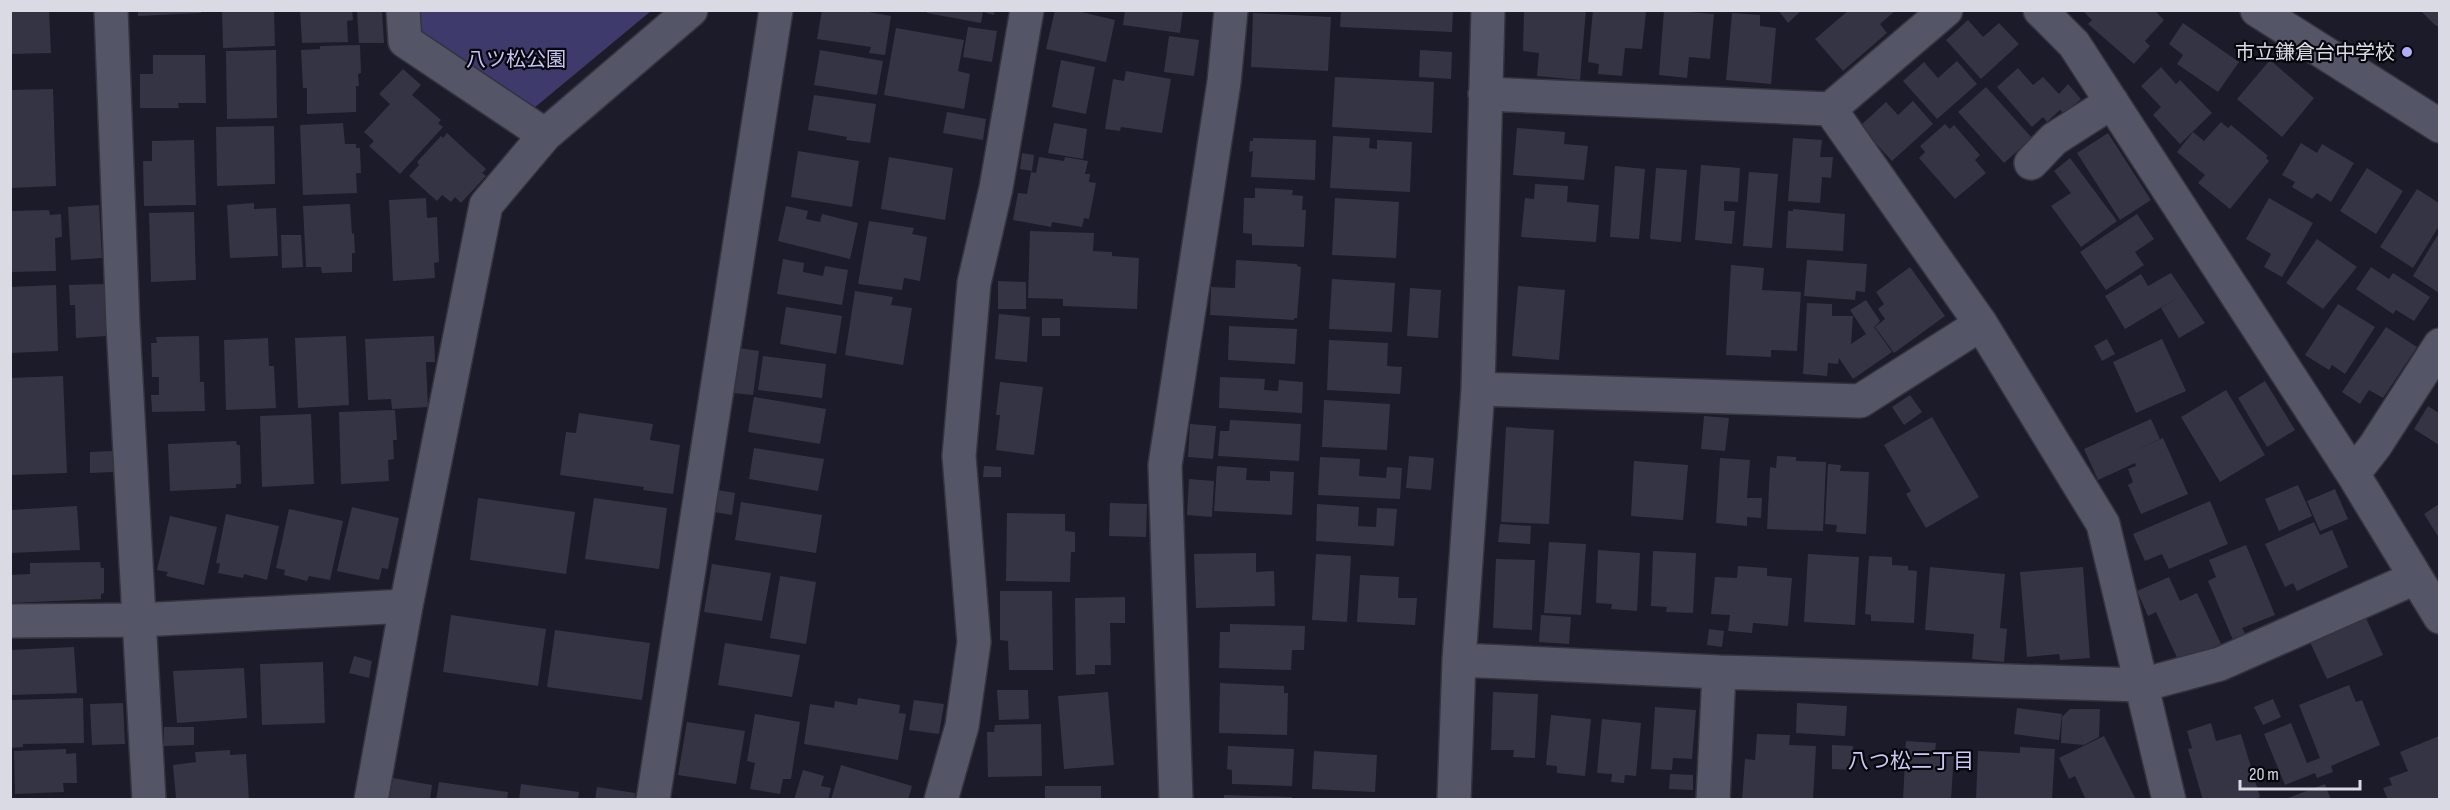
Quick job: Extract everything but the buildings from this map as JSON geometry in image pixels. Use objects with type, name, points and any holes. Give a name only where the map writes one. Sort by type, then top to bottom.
[{"type":"street","points":[[111,10],[123,325],[149,800]]},
{"type":"street","points":[[403,10],[405,41],[545,135]]},
{"type":"street","points":[[371,800],[406,606],[486,205],[545,135],[599,92],[691,10]]},
{"type":"street","points":[[659,798],[776,10]]},
{"type":"street","points":[[941,800],[962,726],[974,642],[959,456],[974,283],[996,188],[1027,10]]},
{"type":"street","points":[[1176,800],[1165,465],[1224,82],[1231,10]]},
{"type":"street","points":[[1454,800],[1459,660],[1478,389],[1488,10]]},
{"type":"street","points":[[1485,94],[1830,109],[1946,10]]},
{"type":"street","points":[[2040,10],[2074,44],[2353,474],[2439,617]]},
{"type":"street","points":[[2257,10],[2439,126]]},
{"type":"street","points":[[2031,163],[2054,139],[2112,102]]},
{"type":"street","points":[[1830,109],[1981,324],[2103,524],[2169,800]]},
{"type":"street","points":[[1478,389],[1860,401],[1981,324]]},
{"type":"street","points":[[2353,474],[2374,446],[2439,345]]},
{"type":"street","points":[[1459,660],[1719,672],[2142,685],[2220,664],[2415,578]]},
{"type":"street","points":[[10,621],[140,620],[406,606]]},
{"type":"street","points":[[1713,800],[1719,672]]},
{"type":"green space","name":"八ツ松公園","points":[[415,11],[651,11],[522,118],[417,57]]},
{"type":"place","name":"市立鎌倉台中学校","points":[[2407,52]]},
{"type":"district","name":"八つ松二丁目","points":[[1911,761]]}]
